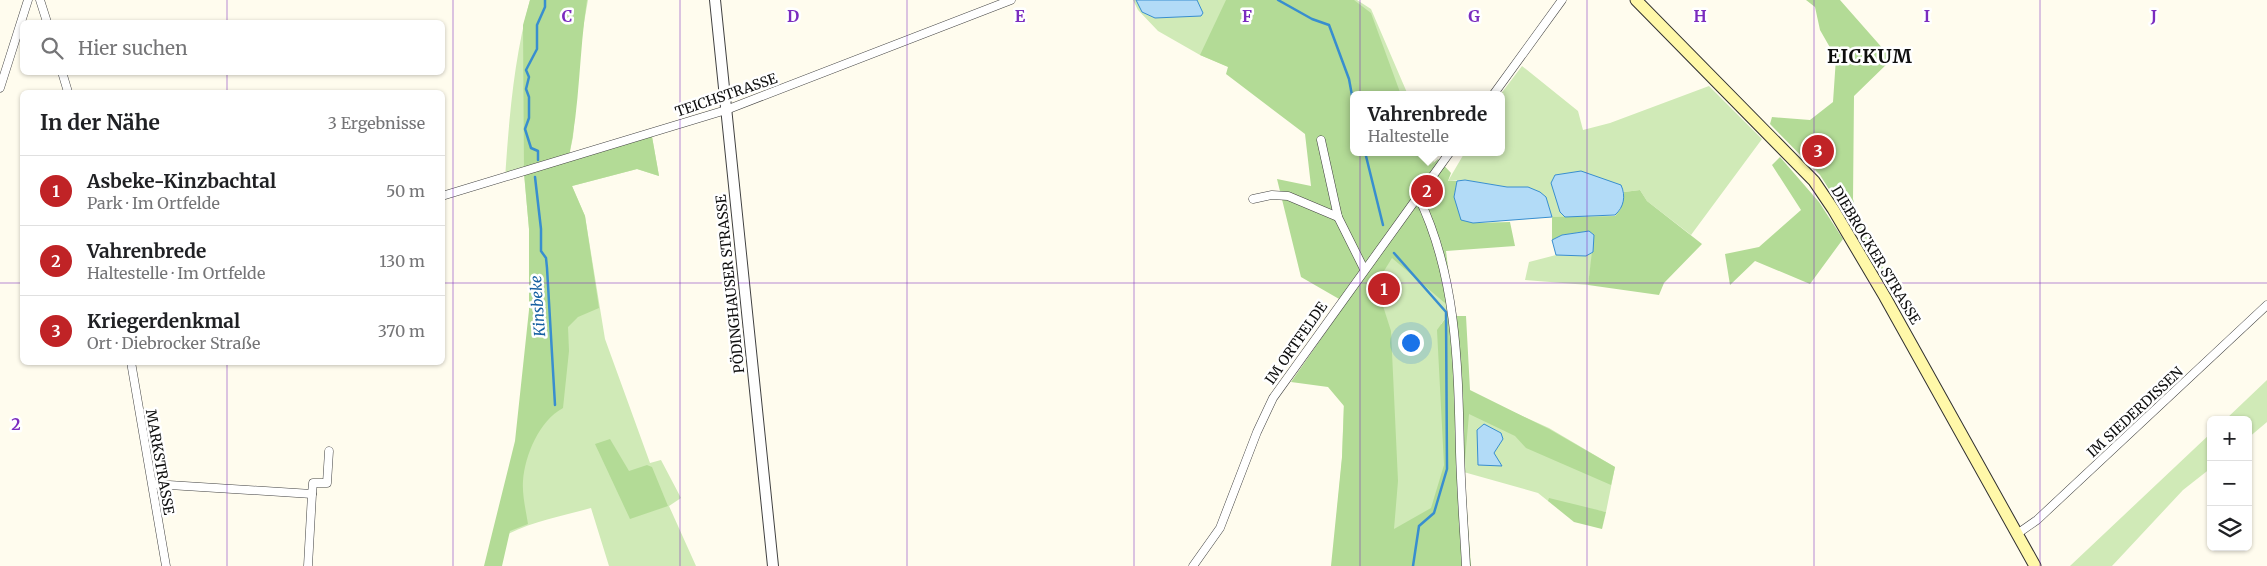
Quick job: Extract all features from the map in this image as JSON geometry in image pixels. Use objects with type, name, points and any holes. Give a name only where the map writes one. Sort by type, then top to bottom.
[{"type":"main road","name":"DIEBROCKER STRASSE","points":[[1636,0],[1814,181],[1833,209],[1880,289],[2035,566]]},
{"type":"street","points":[[22,20],[28,0]]},
{"type":"street","points":[[40,0],[46,20]]},
{"type":"street","name":"PÖDINGHAUSER STRASSE","points":[[715,0],[773,566]]},
{"type":"street","name":"TEICHSTRASSE","points":[[445,195],[726,110],[1011,0]]},
{"type":"street","points":[[1495,91],[1562,0]]},
{"type":"street","points":[[0,88],[20,25]]},
{"type":"street","points":[[63,75],[67,90]]},
{"type":"street","points":[[1321,140],[1338,217],[1364,269]]},
{"type":"street","name":"IM ORTFELDE","points":[[1193,566],[1220,528],[1257,432],[1273,398],[1447,156]]},
{"type":"street","points":[[1252,199],[1272,195],[1288,196],[1338,217]]},
{"type":"street","points":[[1418,196],[1442,255],[1452,318],[1458,396],[1466,566]]},
{"type":"street","name":"IM SIEDERDISSEN","points":[[2017,534],[2037,520],[2267,305]]},
{"type":"street","name":"MARKSTRASSE","points":[[132,365],[166,566]]},
{"type":"street","points":[[308,566],[314,483],[327,484],[329,451]]},
{"type":"street","points":[[153,484],[312,494]]},
{"type":"green space","points":[[530,0],[588,0],[581,40],[573,137],[569,156],[651,131],[659,176],[637,169],[572,186],[585,216],[605,339],[650,463],[661,460],[681,498],[669,506],[696,566],[609,566],[591,508],[527,526],[490,544],[532,400],[529,229],[524,173],[505,179],[510,111],[516,66]]},
{"type":"green space","points":[[530,0],[587,0],[573,137],[569,156],[651,131],[659,176],[637,169],[572,186],[585,216],[599,308],[578,317],[568,327],[569,351],[563,408],[554,414],[540,430],[530,450],[524,471],[523,492],[528,524],[510,531],[502,566],[484,566],[515,441],[529,310],[529,229],[524,173],[523,25]]},
{"type":"green space","points":[[1133,0],[1357,0],[1371,9],[1406,91],[1350,91],[1350,156],[1433,156],[1444,302],[1446,304],[1447,316],[1441,324],[1469,392],[1549,428],[1615,467],[1606,512],[1548,501],[1538,493],[1460,471],[1448,500],[1332,566],[1342,459],[1347,303],[1312,187],[1306,134],[1229,67],[1200,55],[1158,31],[1138,10]]},
{"type":"green space","points":[[1226,0],[1354,0],[1371,13],[1400,91],[1350,91],[1350,156],[1425,156],[1431,165],[1438,159],[1451,173],[1448,181],[1457,181],[1454,197],[1473,223],[1510,222],[1515,246],[1446,251],[1454,316],[1466,316],[1470,390],[1549,429],[1615,467],[1611,485],[1526,448],[1515,436],[1469,414],[1464,471],[1471,566],[1331,566],[1342,457],[1344,406],[1328,387],[1291,382],[1346,303],[1301,277],[1277,179],[1311,186],[1305,134],[1226,74],[1228,67],[1200,55]],"holes":[[[1392,258],[1446,304],[1447,316],[1437,330],[1444,465],[1431,508],[1394,529],[1398,481],[1391,331],[1376,284]]]},
{"type":"green space","points":[[1806,0],[1840,0],[1892,59],[1854,96],[1853,199],[1859,222],[1893,287],[1889,290],[1858,235],[1820,175],[1770,124],[1772,117],[1810,120],[1833,102],[1836,58],[1820,30],[1815,7]]},
{"type":"green space","points":[[1522,66],[1578,111],[1583,130],[1610,123],[1709,86],[1762,139],[1691,235],[1647,201],[1640,190],[1624,192],[1620,185],[1560,212],[1565,217],[1552,217],[1546,197],[1528,187],[1507,187],[1465,180],[1448,181],[1463,156],[1505,156],[1505,91],[1503,91]]},
{"type":"green space","points":[[1780,157],[1819,202],[1843,239],[1810,284],[1755,261],[1730,285],[1725,254],[1759,247],[1801,210],[1772,165]]},
{"type":"green space","points":[[1640,190],[1647,201],[1702,244],[1664,283],[1659,295],[1588,285],[1594,235],[1589,231],[1562,235],[1552,240],[1552,217],[1615,216],[1620,210],[1624,192]]},
{"type":"green space","points":[[1593,252],[1588,285],[1525,280],[1529,262],[1556,255],[1586,256]]},
{"type":"green space","points":[[2267,380],[2267,422],[2252,435],[2252,416],[2229,416]]},
{"type":"green space","points":[[2207,437],[2207,471],[2183,490],[2112,566],[2070,566]]},
{"type":"green space","points":[[610,439],[629,471],[647,465],[652,467],[668,506],[630,519],[595,444]]},
{"type":"green space","points":[[1549,498],[1606,512],[1602,529],[1574,522],[1548,501]]},
{"type":"water","points":[[1136,0],[1197,0],[1203,13],[1201,16],[1155,18],[1142,12]]},
{"type":"water","points":[[1581,171],[1621,185],[1623,201],[1615,215],[1565,217],[1560,212],[1551,183],[1555,175]]},
{"type":"water","points":[[1465,180],[1507,187],[1528,187],[1540,192],[1546,197],[1552,217],[1473,223],[1461,220],[1454,197],[1457,181]]},
{"type":"water","points":[[1589,231],[1594,235],[1593,252],[1586,256],[1556,255],[1552,240],[1562,235]]},
{"type":"water","points":[[1484,424],[1501,433],[1503,439],[1494,453],[1502,466],[1478,465],[1477,430]]},
{"type":"waterway","name":"Kinsbeke","points":[[538,160],[538,151],[531,148],[525,129],[529,118],[529,97],[526,89],[529,77],[526,70],[537,49],[537,25],[545,7],[545,0]]},
{"type":"waterway","points":[[1278,0],[1312,19],[1329,25],[1349,79],[1351,91]]},
{"type":"waterway","points":[[1366,156],[1383,225]]},
{"type":"waterway","name":"Kinsbeke","points":[[535,177],[541,229],[541,251],[546,258],[547,268],[555,405]]},
{"type":"waterway","points":[[1394,253],[1446,312],[1447,469],[1434,513],[1419,526],[1413,566]]},
{"type":"place","name":"Kriegerdenkmal","points":[[1818,151]]},
{"type":"place","name":"Vahrenbrede","points":[[1427,191]]},
{"type":"place","name":"Asbeke-Kinzbachtal","points":[[1384,289]]},
{"type":"district","name":"EICKUM","points":[[1870,56]]}]
